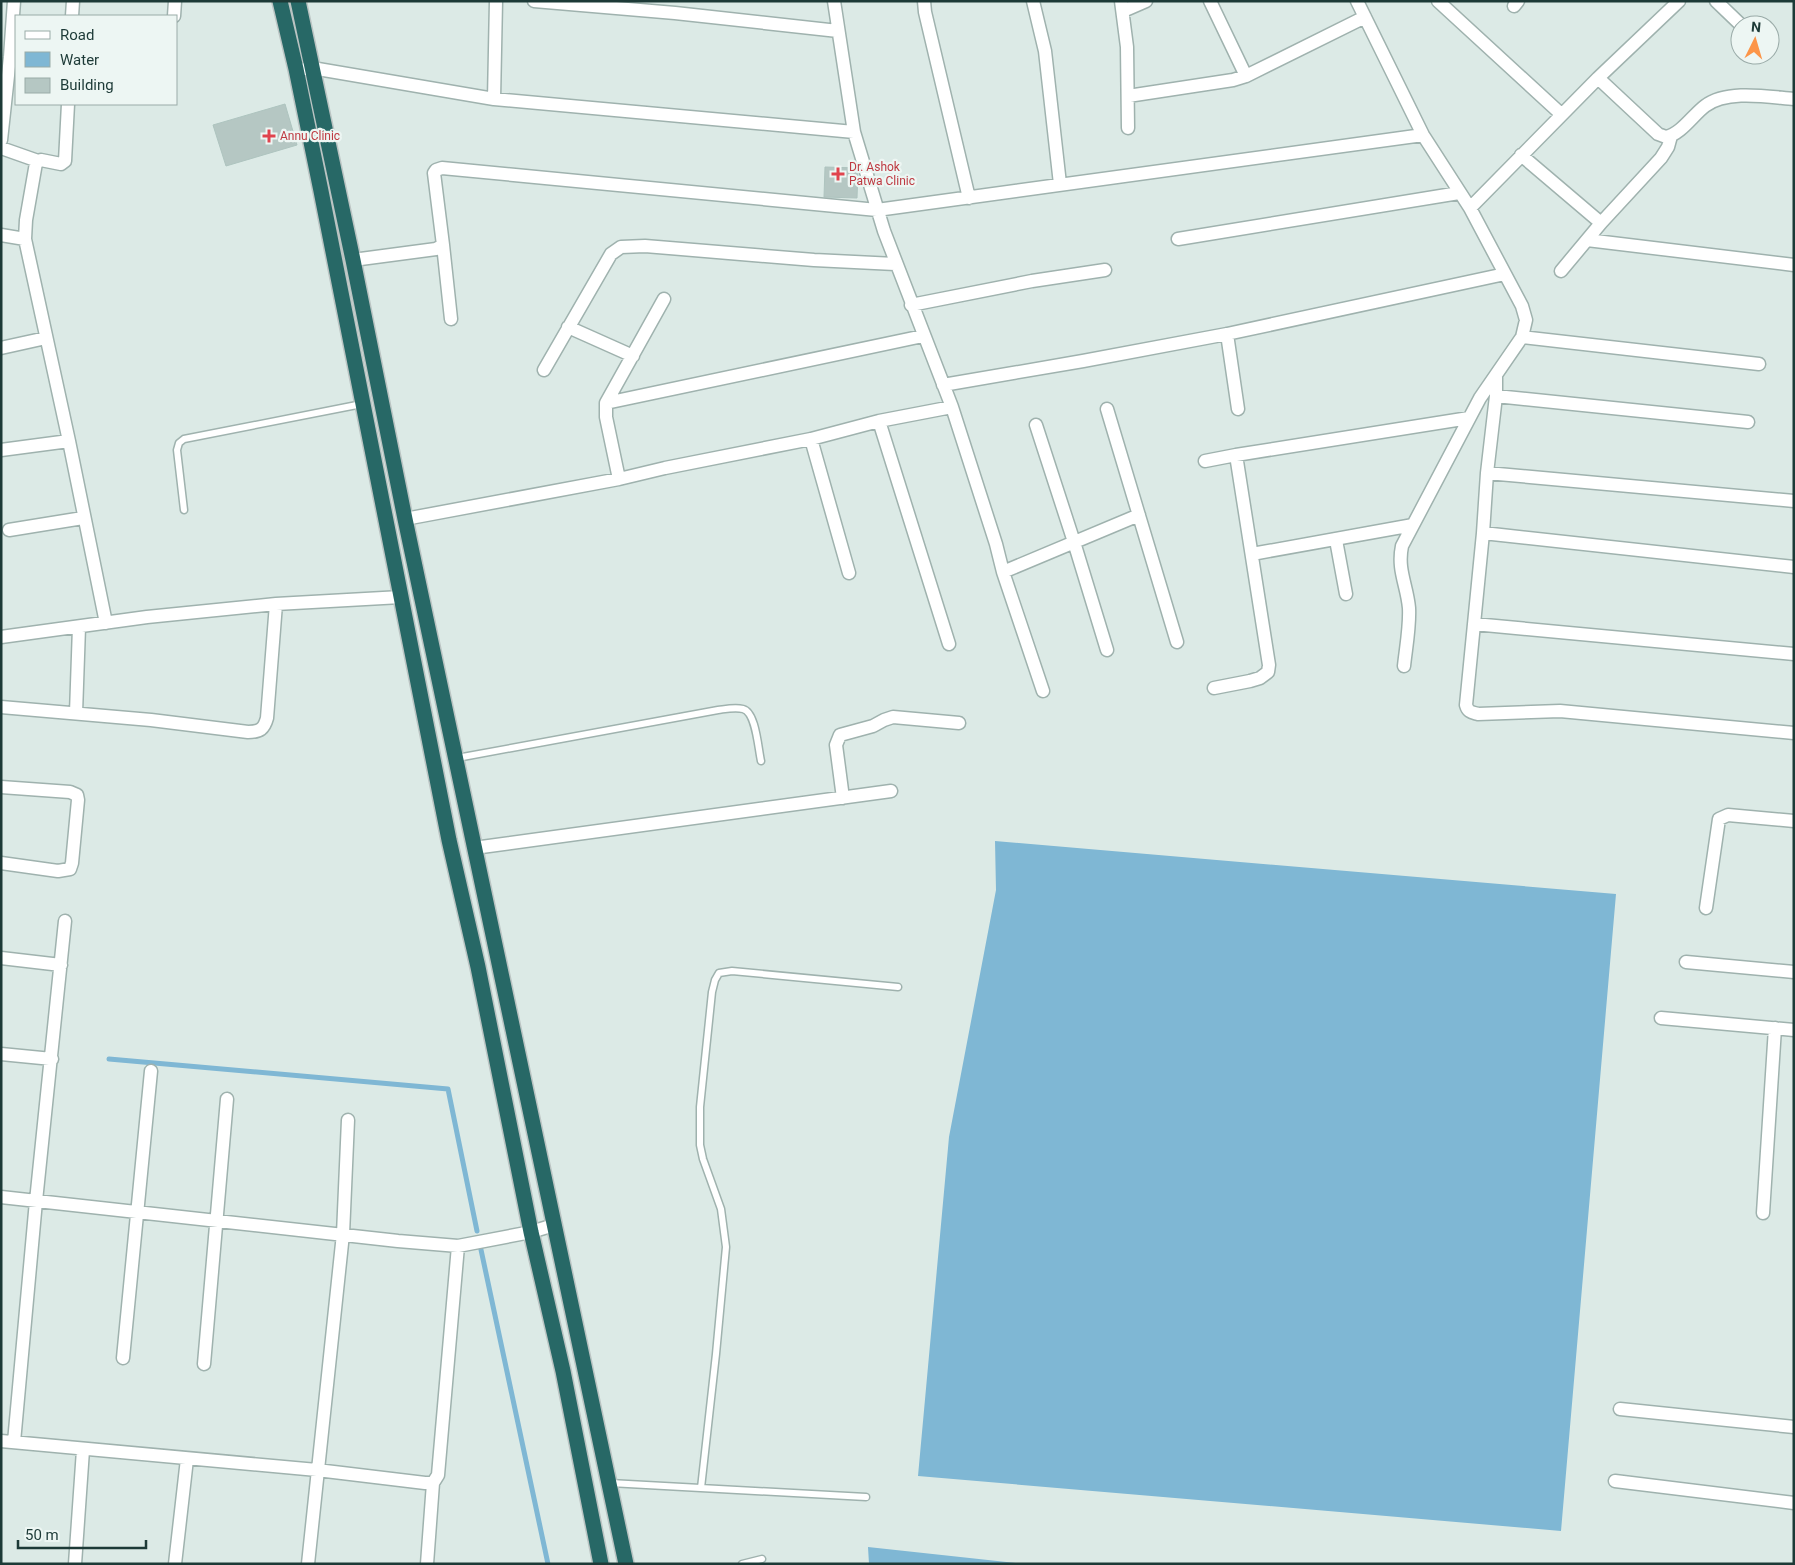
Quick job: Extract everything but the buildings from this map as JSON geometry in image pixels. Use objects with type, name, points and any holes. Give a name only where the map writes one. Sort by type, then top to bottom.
[{"type":"highway","points":[[280,1],[296,69],[449,840],[478,967],[532,1232],[563,1371],[601,1564]]},
{"type":"highway","points":[[298,1],[353,260],[405,520],[626,1564]]},
{"type":"highway","points":[[449,840],[471,832]]},
{"type":"street","points":[[1,140],[10,57],[7,22],[14,1]]},
{"type":"street","points":[[72,15],[73,1]]},
{"type":"street","points":[[174,15],[175,1]]},
{"type":"street","points":[[494,99],[496,1]]},
{"type":"street","points":[[534,1],[675,7],[838,32]]},
{"type":"street","points":[[834,1],[854,132],[877,210],[895,264],[952,407],[996,544],[1003,572],[1043,691]]},
{"type":"street","points":[[924,1],[969,198]]},
{"type":"street","points":[[1033,1],[1045,51],[1060,184]]},
{"type":"street","points":[[1128,128],[1127,47],[1122,6],[1146,1]]},
{"type":"street","points":[[1210,1],[1246,76]]},
{"type":"street","points":[[1357,1],[1423,135],[1470,208],[1526,314],[1522,337],[1480,398],[1402,546],[1400,560],[1409,608],[1404,666]]},
{"type":"street","points":[[1438,1],[1562,114]]},
{"type":"street","points":[[1470,208],[1598,78],[1679,1]]},
{"type":"street","points":[[1716,1],[1731,15]]},
{"type":"street","points":[[1128,96],[1217,83],[1246,76],[1365,17]]},
{"type":"street","points":[[296,69],[312,68],[494,99],[854,132]]},
{"type":"street","points":[[1598,78],[1658,134],[1666,137],[1671,136]]},
{"type":"street","points":[[1561,271],[1600,223],[1660,158],[1666,150],[1671,136],[1706,105],[1713,101],[1742,96],[1794,100]]},
{"type":"street","points":[[1,148],[38,161],[59,164],[64,162],[68,105]]},
{"type":"street","points":[[451,319],[434,173],[442,168],[877,210],[1423,135]]},
{"type":"street","points":[[1521,155],[1600,223]]},
{"type":"street","points":[[38,161],[34,166],[25,239],[106,623]]},
{"type":"street","points":[[1178,239],[1459,193]]},
{"type":"street","points":[[1,235],[25,239]]},
{"type":"street","points":[[1587,240],[1794,266]]},
{"type":"street","points":[[353,260],[436,249],[443,245]]},
{"type":"street","points":[[544,370],[611,254],[621,247],[663,247],[814,260],[895,264]]},
{"type":"street","points":[[911,305],[1032,280],[1105,270]]},
{"type":"street","points":[[943,384],[1083,361],[1227,334],[1505,274]]},
{"type":"street","points":[[620,479],[605,412],[606,403],[634,356],[664,299]]},
{"type":"street","points":[[568,327],[634,356]]},
{"type":"street","points":[[1227,334],[1238,409]]},
{"type":"street","points":[[606,403],[923,336]]},
{"type":"street","points":[[1522,337],[1759,364]]},
{"type":"street","points":[[1,348],[46,338]]},
{"type":"street","points":[[1496,375],[1496,396],[1487,474],[1484,534],[1466,705],[1470,712],[1478,714],[1560,710],[1794,733]]},
{"type":"street","points":[[1496,396],[1748,422]]},
{"type":"street","points":[[405,520],[620,479],[952,407]]},
{"type":"street","points":[[1107,409],[1178,642]]},
{"type":"street","points":[[1205,461],[1469,418]]},
{"type":"street","points":[[879,422],[949,644]]},
{"type":"street","points":[[1036,425],[1107,650]]},
{"type":"street","points":[[811,439],[850,573]]},
{"type":"street","points":[[1,450],[69,441]]},
{"type":"street","points":[[1214,688],[1250,681],[1260,678],[1268,672],[1269,661],[1236,455]]},
{"type":"street","points":[[1487,474],[1794,501]]},
{"type":"street","points":[[1003,572],[1139,516]]},
{"type":"street","points":[[9,530],[83,518]]},
{"type":"street","points":[[1252,554],[1413,525]]},
{"type":"street","points":[[1484,534],[1794,567]]},
{"type":"street","points":[[1336,540],[1346,594]]},
{"type":"street","points":[[1,637],[147,617],[276,604],[401,597]]},
{"type":"street","points":[[1,707],[76,713],[248,732],[259,731],[264,728],[267,718],[276,604]]},
{"type":"street","points":[[1474,624],[1794,654]]},
{"type":"street","points":[[76,713],[79,627]]},
{"type":"street","points":[[843,798],[836,745],[840,735],[873,726],[893,717],[959,723]]},
{"type":"street","points":[[1,787],[70,792],[77,795],[78,800],[70,869],[58,871],[1,863]]},
{"type":"street","points":[[474,848],[891,791]]},
{"type":"street","points":[[1706,908],[1718,819],[1728,815],[1794,822]]},
{"type":"street","points":[[65,921],[52,1059],[8,1442],[318,1470],[433,1483]]},
{"type":"street","points":[[1,958],[61,965]]},
{"type":"street","points":[[1686,962],[1794,972]]},
{"type":"street","points":[[1661,1018],[1794,1030]]},
{"type":"street","points":[[1763,1213],[1775,1028]]},
{"type":"street","points":[[1,1054],[52,1059]]},
{"type":"street","points":[[122,1358],[151,1071]]},
{"type":"street","points":[[204,1364],[227,1099]]},
{"type":"street","points":[[308,1564],[343,1234],[348,1120]]},
{"type":"street","points":[[1,1197],[458,1246],[532,1232],[554,1225]]},
{"type":"street","points":[[427,1564],[433,1483],[438,1475],[458,1246]]},
{"type":"street","points":[[1620,1409],[1794,1427]]},
{"type":"street","points":[[75,1564],[83,1450]]},
{"type":"street","points":[[175,1564],[187,1459]]},
{"type":"street","points":[[1615,1481],[1794,1503]]},
{"type":"lane","points":[[184,510],[177,450],[179,443],[184,439],[363,404]]},
{"type":"lane","points":[[456,758],[736,708],[746,710],[752,718],[760,761]]},
{"type":"lane","points":[[701,1488],[726,1247],[721,1209],[702,1159],[700,1144],[700,1107],[712,992],[715,980],[722,972],[732,971],[898,987]]},
{"type":"lane","points":[[609,1483],[866,1497]]},
{"type":"lane","points":[[742,1564],[762,1559]]},
{"type":"water","points":[[995,841],[1616,894],[1561,1531],[918,1476],[949,1137],[996,890]]},
{"type":"water","points":[[868,1547],[1025,1564],[869,1564]]},
{"type":"waterway","points":[[109,1059],[448,1089],[477,1231]]},
{"type":"waterway","points":[[480,1245],[548,1564]]},
{"type":"place","name":"Annu Clinic","points":[[269,136]]},
{"type":"place","name":"Dr. Ashok Patwa Clinic","points":[[838,174]]}]
